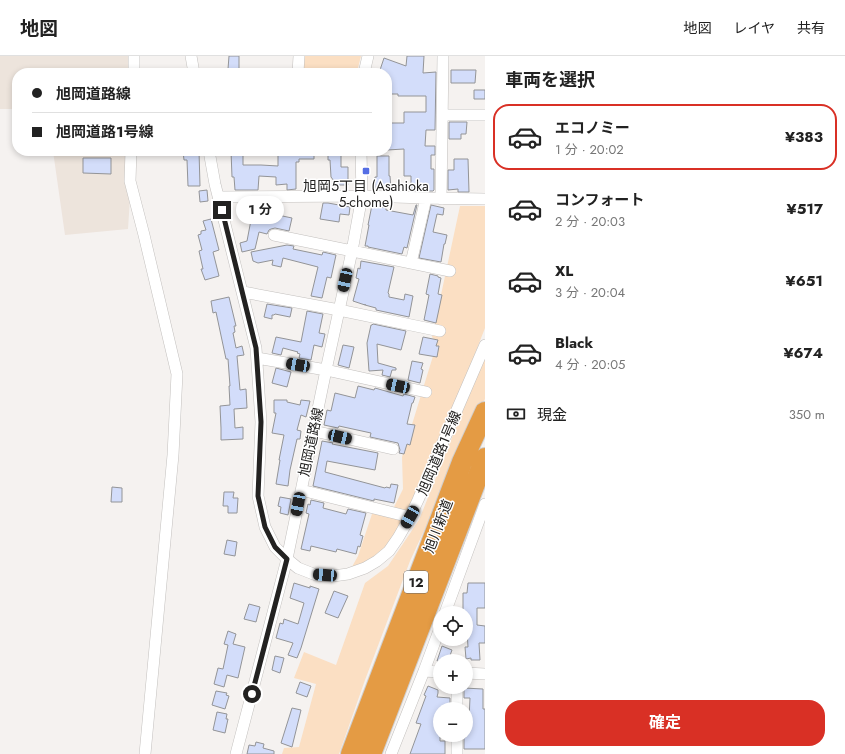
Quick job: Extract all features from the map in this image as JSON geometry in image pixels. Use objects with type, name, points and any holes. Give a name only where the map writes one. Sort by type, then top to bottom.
[{"type":"highway","name":"旭川新道","points":[[351,754],[462,462],[485,412]]},
{"type":"highway","name":"旭川新道","points":[[371,754],[485,458]]},
{"type":"street","points":[[134,56],[134,68]]},
{"type":"street","points":[[191,56],[193,68]]},
{"type":"street","points":[[298,68],[299,56]]},
{"type":"street","points":[[365,68],[368,56]]},
{"type":"street","points":[[441,199],[443,56]]},
{"type":"street","points":[[442,115],[485,116]]},
{"type":"street","points":[[131,156],[130,181],[177,374],[173,455],[145,754]]},
{"type":"street","name":"旭岡道路1号線","points":[[210,156],[256,348],[261,422],[258,496],[265,527],[275,547],[298,568],[316,575],[333,576],[348,574],[365,568],[377,561],[389,551],[410,517],[485,345]]},
{"type":"street","name":"旭岡道路線","points":[[236,754],[287,559],[352,251],[362,196],[361,156]]},
{"type":"street","points":[[219,197],[362,196],[485,199]]},
{"type":"street","points":[[411,263],[426,198]]},
{"type":"street","points":[[274,235],[450,271]]},
{"type":"street","points":[[243,292],[440,331]]},
{"type":"street","points":[[257,358],[326,370],[426,392]]},
{"type":"street","points":[[314,431],[393,449]]},
{"type":"street","points":[[301,490],[410,517]]},
{"type":"street","points":[[448,606],[485,504]]},
{"type":"street","points":[[391,754],[433,646]]},
{"type":"street","points":[[424,671],[433,672]]},
{"type":"street","points":[[473,673],[485,674]]},
{"type":"street","points":[[457,742],[457,754]]},
{"type":"shaded area","points":[[0,56],[136,56],[136,68],[12,68],[12,109],[0,109]]},
{"type":"shaded area","points":[[303,56],[361,56],[358,68],[302,68]]},
{"type":"shaded area","points":[[54,156],[133,156],[128,229],[65,235]]},
{"type":"shaded area","points":[[460,206],[485,206],[485,328],[418,500],[389,551],[348,574],[358,556],[373,511],[390,515],[403,489],[402,457],[437,343],[432,337]]},
{"type":"shaded area","points":[[485,355],[485,399],[410,561],[339,754],[282,754],[284,748],[299,747],[316,684],[294,678],[304,652],[336,665],[365,583],[388,566],[419,520]]},
{"type":"building","points":[[229,56],[239,56],[239,68],[228,68]]},
{"type":"building","points":[[407,56],[424,56],[423,73],[436,72],[435,130],[426,130],[425,146],[435,146],[435,155],[431,155],[431,169],[434,169],[433,191],[411,191],[411,176],[404,176],[404,149],[392,150],[392,123],[404,123],[404,112],[426,112],[426,96],[398,96],[398,94],[392,94],[392,68],[381,68],[384,58],[406,66]]},
{"type":"building","points":[[451,70],[476,70],[475,83],[451,83]]},
{"type":"building","points":[[474,90],[485,90],[485,99],[474,99]]},
{"type":"building","points":[[449,122],[467,122],[466,134],[461,134],[461,139],[449,139]]},
{"type":"building","points":[[184,156],[199,156],[200,186],[188,186],[187,160],[184,160]]},
{"type":"building","points":[[231,156],[243,156],[243,165],[278,166],[278,156],[314,156],[314,159],[299,159],[299,162],[296,162],[296,189],[287,190],[287,184],[276,185],[276,177],[259,176],[258,190],[235,190],[234,177],[232,177]]},
{"type":"building","points":[[328,156],[341,156],[341,167],[348,167],[348,185],[334,185],[334,181],[331,177],[330,160],[328,160]]},
{"type":"building","points":[[377,156],[389,156],[391,190],[375,189],[375,177],[377,177]]},
{"type":"building","points":[[83,158],[111,158],[111,174],[83,173]]},
{"type":"building","points":[[454,159],[468,159],[469,192],[458,192],[458,189],[448,190],[448,170],[454,170]]},
{"type":"building","points":[[207,190],[208,201],[200,202],[199,191]]},
{"type":"building","points":[[323,203],[350,207],[349,215],[340,214],[339,222],[320,219]]},
{"type":"building","points":[[372,205],[386,208],[386,210],[413,215],[417,205],[407,248],[404,247],[402,254],[365,246]]},
{"type":"building","points":[[431,205],[444,208],[443,215],[437,214],[433,232],[447,235],[441,262],[419,258]]},
{"type":"building","points":[[246,211],[273,211],[273,214],[292,218],[289,231],[275,228],[269,230],[267,234],[259,232],[255,249],[242,252],[240,243],[247,241],[251,220],[246,220]]},
{"type":"building","points":[[211,219],[219,250],[213,252],[219,276],[205,280],[201,269],[203,269],[199,251],[202,250],[198,235],[201,234],[201,231],[206,230],[203,221]]},
{"type":"building","points":[[287,245],[294,246],[293,249],[322,255],[323,252],[336,255],[331,278],[327,277],[322,298],[311,296],[318,267],[283,258],[281,267],[272,265],[273,260],[258,263],[253,261],[251,252]]},
{"type":"building","points":[[361,261],[394,267],[388,293],[389,297],[404,300],[405,294],[413,296],[409,317],[376,310],[376,308],[353,301],[359,279],[356,278],[358,268],[360,269]]},
{"type":"building","points":[[430,274],[441,278],[438,294],[442,295],[436,323],[424,320],[429,295],[426,294]]},
{"type":"building","points":[[229,297],[236,326],[234,326],[235,332],[233,333],[236,348],[242,346],[244,355],[237,356],[240,390],[246,389],[247,408],[234,409],[235,428],[243,427],[243,439],[221,440],[220,406],[230,405],[230,386],[228,359],[226,359],[216,312],[213,313],[211,301]]},
{"type":"building","points":[[267,304],[292,308],[290,317],[275,314],[272,315],[272,319],[264,317]]},
{"type":"building","points":[[307,311],[323,314],[319,333],[325,334],[322,347],[314,345],[311,360],[299,358],[300,354],[297,353],[298,352],[283,348],[281,355],[272,353],[276,337],[301,342]]},
{"type":"building","points":[[373,324],[406,331],[401,350],[377,344],[378,363],[396,368],[396,370],[392,370],[390,377],[382,375],[383,370],[369,371],[367,343],[371,325]]},
{"type":"building","points":[[423,337],[438,340],[436,346],[439,346],[437,357],[419,354]]},
{"type":"building","points":[[343,345],[354,347],[349,368],[338,365]]},
{"type":"building","points":[[412,361],[423,363],[420,383],[408,380]]},
{"type":"building","points":[[276,368],[291,372],[287,387],[272,383]]},
{"type":"building","points":[[358,386],[374,390],[375,388],[403,396],[404,394],[415,397],[407,424],[415,425],[410,445],[407,444],[404,454],[399,453],[400,450],[398,443],[370,437],[371,433],[339,426],[338,428],[324,425],[327,410],[331,411],[335,393],[355,398]]},
{"type":"building","points":[[274,400],[287,400],[287,402],[300,405],[301,400],[310,401],[306,417],[301,415],[297,430],[301,431],[300,439],[297,439],[288,486],[276,484],[284,435],[272,433],[276,413],[274,413]]},
{"type":"building","points":[[322,441],[378,453],[375,470],[327,461],[325,472],[385,488],[390,488],[391,484],[398,485],[394,503],[374,499],[374,501],[313,486]]},
{"type":"building","points":[[112,487],[122,488],[122,502],[111,502]]},
{"type":"building","points":[[224,492],[234,492],[233,498],[238,498],[237,513],[228,513],[228,506],[223,506]]},
{"type":"building","points":[[280,497],[291,499],[288,515],[280,513],[281,507],[278,506]]},
{"type":"building","points":[[311,500],[324,503],[323,508],[346,514],[348,509],[366,513],[360,535],[363,536],[356,554],[337,549],[336,552],[311,546],[310,551],[301,549],[309,514],[306,513],[308,504],[310,505]]},
{"type":"building","points":[[227,540],[237,542],[235,556],[224,554]]},
{"type":"building","points":[[294,583],[319,589],[297,658],[288,655],[293,643],[276,638],[280,623],[283,624],[284,619],[298,624],[304,603],[290,598]]},
{"type":"building","points":[[468,583],[485,583],[485,608],[477,608],[477,625],[485,626],[485,643],[479,643],[480,660],[473,660],[473,654],[466,654],[465,647],[473,646],[473,606],[463,606],[463,593],[467,593]]},
{"type":"building","points":[[334,591],[348,596],[338,618],[325,613]]},
{"type":"building","points":[[249,604],[260,607],[256,622],[244,619]]},
{"type":"building","points":[[228,631],[236,634],[233,644],[245,647],[238,678],[227,675],[224,687],[214,684],[218,668],[223,669],[228,645],[224,644]]},
{"type":"building","points":[[442,646],[452,650],[451,654],[439,654]]},
{"type":"building","points":[[275,656],[284,658],[280,673],[272,670]]},
{"type":"building","points":[[300,682],[311,686],[307,697],[296,693]]},
{"type":"building","points":[[428,686],[433,688],[433,694],[438,694],[437,697],[450,698],[450,702],[433,702],[433,742],[445,742],[445,754],[410,754],[421,724],[416,723],[426,696],[424,695]]},
{"type":"building","points":[[473,688],[483,689],[483,709],[485,709],[485,749],[464,749],[464,742],[473,742],[473,702],[470,702],[470,698],[464,698],[464,694],[473,694]]},
{"type":"building","points":[[216,691],[227,693],[226,695],[229,696],[225,709],[212,705]]},
{"type":"building","points":[[292,708],[301,710],[292,747],[281,743]]},
{"type":"building","points":[[217,712],[227,714],[226,719],[228,719],[225,733],[213,730]]},
{"type":"building","points":[[256,742],[264,744],[263,748],[274,751],[274,754],[247,754],[249,745],[255,746]]},
{"type":"place","name":"旭岡5丁目 (Asahioka 5-chome)","points":[[366,171]]},
{"type":"route","points":[[222,210],[256,348],[261,422],[258,496],[265,527],[275,547],[287,559],[252,694]]}]
